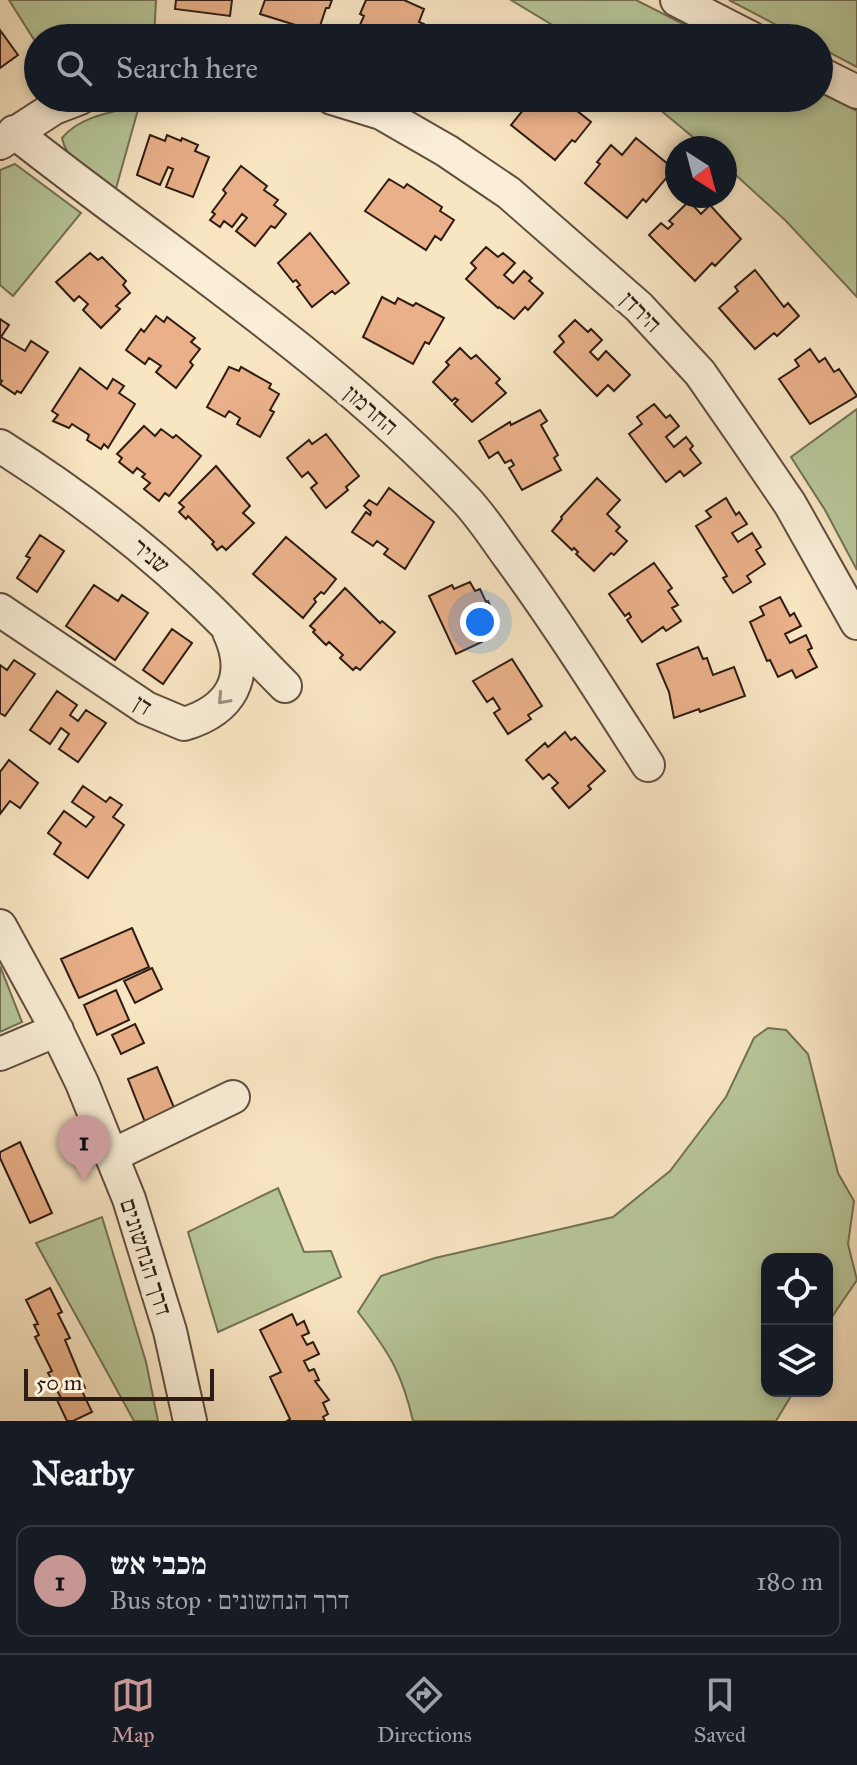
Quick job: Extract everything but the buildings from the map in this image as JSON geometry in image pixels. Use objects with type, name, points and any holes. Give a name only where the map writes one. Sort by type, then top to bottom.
[{"type":"street","points":[[677,0],[724,24]]},
{"type":"street","points":[[833,80],[857,92]]},
{"type":"street","points":[[7,138],[48,112]]},
{"type":"street","name":"הירדן","points":[[378,112],[447,151],[509,193],[639,307],[700,373],[767,469],[857,623]]},
{"type":"street","name":"החרמון","points":[[7,138],[265,323],[343,385],[414,448],[469,503],[541,600],[648,765]]},
{"type":"street","name":"שניר","points":[[0,446],[60,484],[178,579],[285,686]]},
{"type":"street","name":"דן","points":[[0,610],[146,708],[184,724],[212,712],[234,687],[239,673],[238,650],[228,629]]},
{"type":"street","name":"דרך הנחשונים","points":[[0,926],[82,1083],[140,1228],[170,1331],[190,1421]]},
{"type":"street","points":[[0,1054],[57,1030]]},
{"type":"street","points":[[111,1156],[233,1097]]},
{"type":"green space","points":[[9,0],[156,0],[155,24],[24,24]]},
{"type":"green space","points":[[511,0],[636,0],[683,24],[551,24]]},
{"type":"green space","points":[[729,0],[857,0],[857,67],[833,54],[833,24],[774,24]]},
{"type":"green space","points":[[833,99],[857,111],[857,297],[786,221],[737,176],[737,136],[692,136],[663,112],[833,112]]},
{"type":"green space","points":[[137,112],[115,192],[76,162],[62,138],[87,120],[108,113]]},
{"type":"green space","points":[[15,164],[81,213],[13,296],[0,285],[0,170]]},
{"type":"green space","points":[[857,409],[857,570],[825,510],[791,457]]},
{"type":"green space","points":[[0,966],[22,1022],[0,1032]]},
{"type":"green space","points":[[768,1028],[786,1030],[808,1054],[838,1173],[854,1201],[848,1244],[857,1280],[833,1315],[833,1253],[761,1253],[761,1397],[790,1397],[776,1421],[413,1421],[393,1363],[358,1312],[381,1276],[435,1258],[613,1217],[670,1171],[726,1097],[754,1038]]},
{"type":"green space","points":[[278,1188],[304,1252],[331,1251],[341,1277],[218,1332],[188,1232]]},
{"type":"green space","points":[[102,1217],[146,1362],[158,1421],[134,1421],[36,1243]]},
{"type":"place","name":"מכבי אש","points":[[84,1181]]}]
